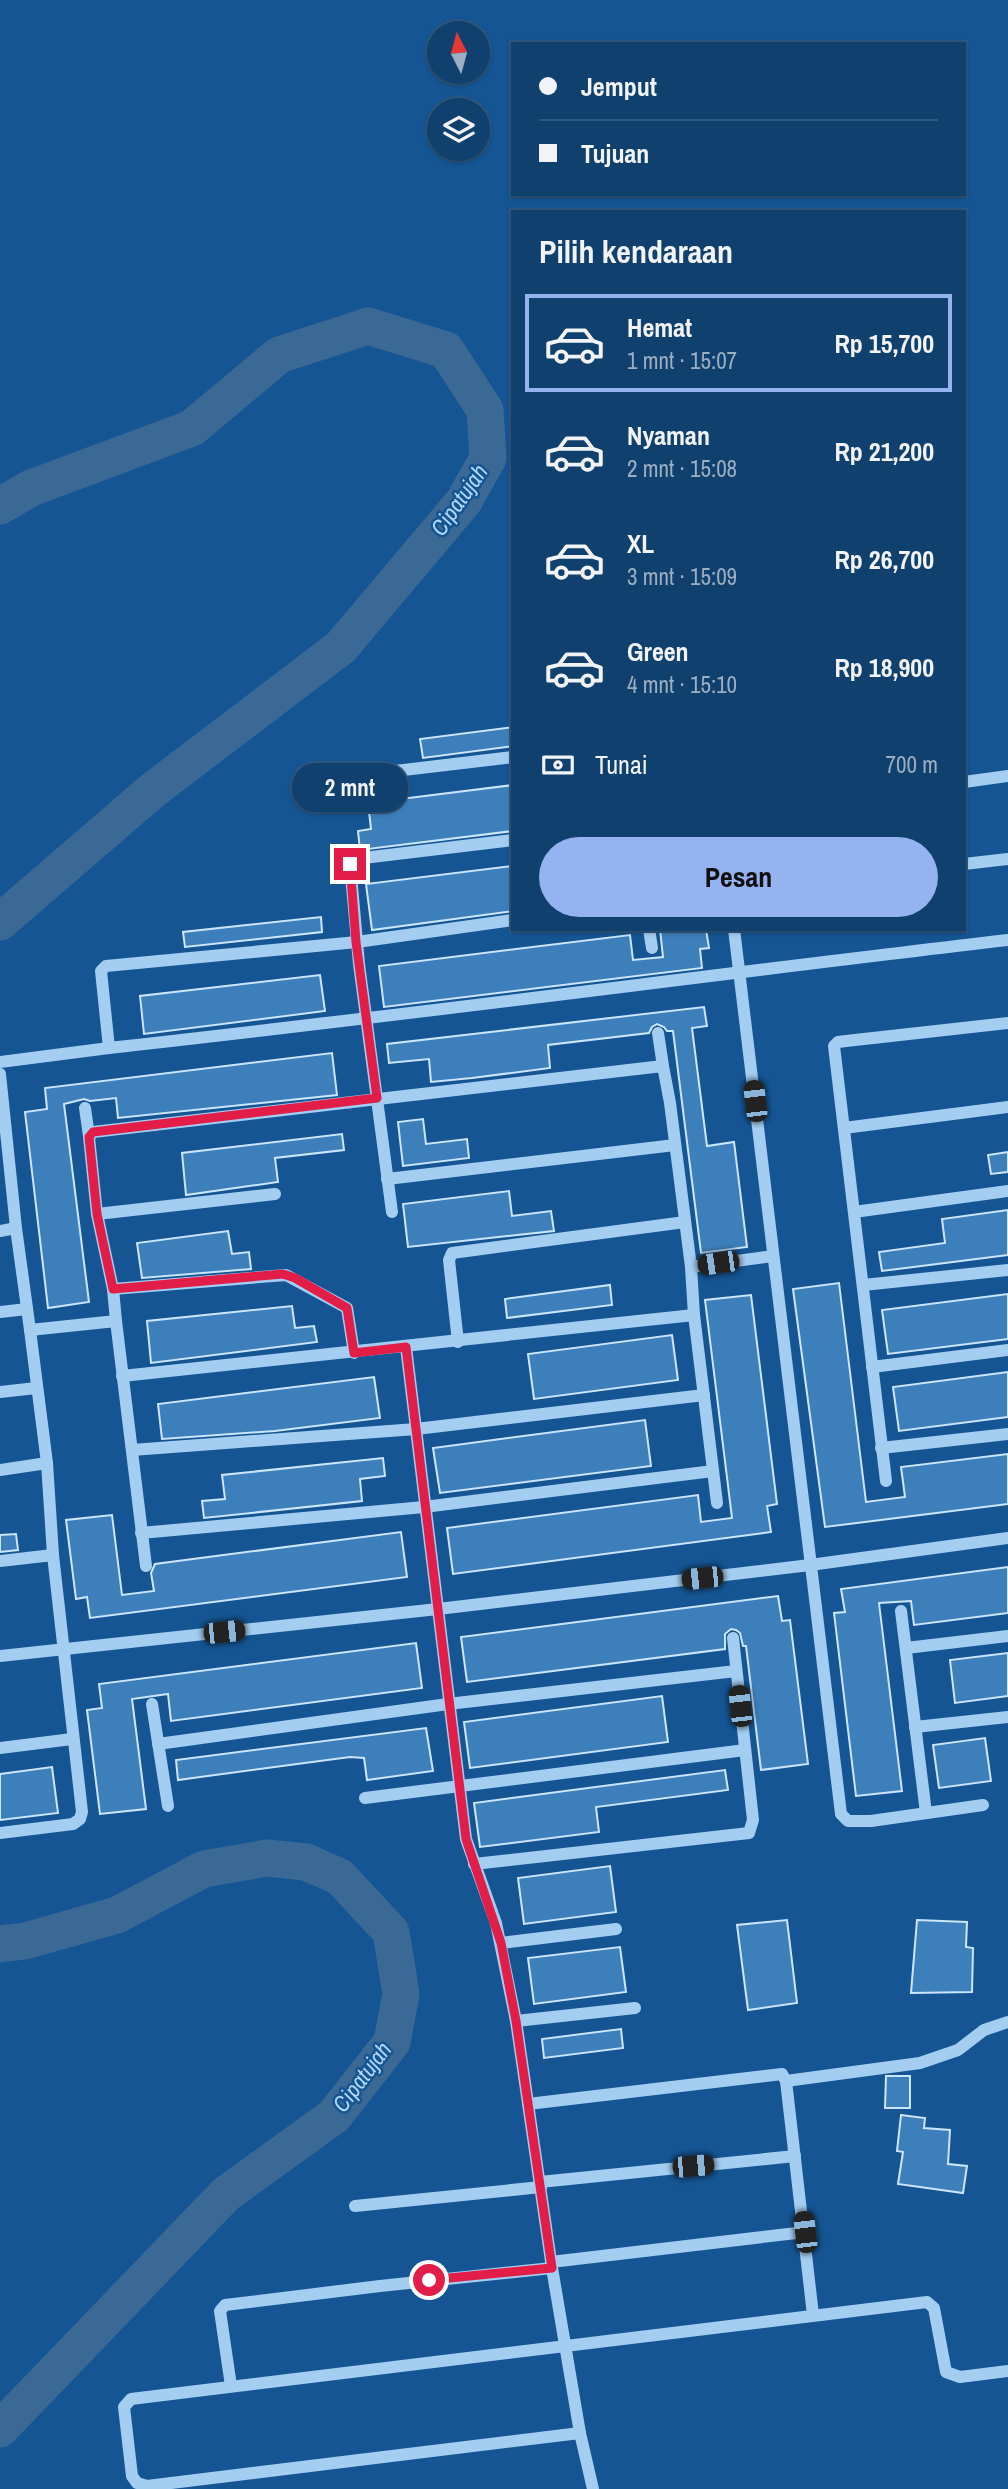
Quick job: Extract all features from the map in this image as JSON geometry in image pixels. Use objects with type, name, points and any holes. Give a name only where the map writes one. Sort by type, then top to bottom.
[{"type":"street","points":[[377,773],[511,757]]},
{"type":"street","points":[[966,782],[1008,776]]},
{"type":"street","points":[[392,1212],[356,942],[349,867],[355,859],[511,840]]},
{"type":"street","points":[[966,864],[1008,859]]},
{"type":"street","points":[[109,1048],[101,971],[106,965],[356,942],[511,920]]},
{"type":"street","points":[[649,931],[652,948]]},
{"type":"street","points":[[734,931],[842,1816],[848,1821],[857,1821],[984,1805]]},
{"type":"street","points":[[0,1062],[1008,940]]},
{"type":"street","points":[[886,1481],[834,1046],[838,1042],[1008,1023]]},
{"type":"street","points":[[658,1033],[691,1267],[694,1315],[718,1503]]},
{"type":"street","points":[[89,1136],[93,1132],[663,1066]]},
{"type":"street","points":[[0,1074],[3,1148],[47,1463],[53,1555],[72,1739],[82,1807],[80,1819],[73,1824],[0,1833]]},
{"type":"street","points":[[844,1128],[1008,1107]]},
{"type":"street","points":[[85,1108],[97,1214],[113,1289],[146,1566]]},
{"type":"street","points":[[387,1178],[675,1145]]},
{"type":"street","points":[[854,1212],[1008,1191]]},
{"type":"street","points":[[97,1214],[275,1194]]},
{"type":"street","points":[[458,1342],[449,1260],[453,1253],[685,1222]]},
{"type":"street","points":[[0,1231],[16,1228]]},
{"type":"street","points":[[691,1267],[773,1256]]},
{"type":"street","points":[[863,1285],[1008,1270]]},
{"type":"street","points":[[113,1289],[286,1275],[347,1308],[354,1353]]},
{"type":"street","points":[[0,1312],[27,1309]]},
{"type":"street","points":[[122,1376],[694,1315]]},
{"type":"street","points":[[30,1330],[116,1321]]},
{"type":"street","points":[[406,1347],[466,1839],[501,1943],[516,2021],[580,2433],[593,2489]]},
{"type":"street","points":[[872,1367],[1008,1350]]},
{"type":"street","points":[[0,1392],[36,1388]]},
{"type":"street","points":[[132,1450],[416,1429],[704,1395]]},
{"type":"street","points":[[881,1448],[1008,1434]]},
{"type":"street","points":[[0,1470],[47,1463]]},
{"type":"street","points":[[141,1532],[424,1507],[713,1471]]},
{"type":"street","points":[[0,1656],[438,1609],[810,1565],[1008,1538]]},
{"type":"street","points":[[0,1561],[53,1555]]},
{"type":"street","points":[[901,1611],[926,1813]]},
{"type":"street","points":[[906,1648],[1008,1636]]},
{"type":"street","points":[[474,1864],[745,1835],[751,1830],[753,1820],[733,1638]]},
{"type":"street","points":[[158,1744],[448,1704],[736,1671]]},
{"type":"street","points":[[152,1704],[168,1806]]},
{"type":"street","points":[[915,1727],[1008,1717]]},
{"type":"street","points":[[0,1748],[72,1739]]},
{"type":"street","points":[[365,1798],[745,1750]]},
{"type":"street","points":[[501,1943],[616,1929]]},
{"type":"street","points":[[516,2021],[635,2008]]},
{"type":"street","points":[[786,2081],[920,2063],[958,2050],[984,2030],[1008,2022]]},
{"type":"street","points":[[528,2104],[778,2073],[784,2076],[813,2315]]},
{"type":"street","points":[[355,2206],[795,2156]]},
{"type":"street","points":[[231,2386],[220,2311],[225,2305],[805,2232]]},
{"type":"street","points":[[580,2433],[147,2486],[136,2483],[132,2476],[124,2407],[131,2399],[231,2386],[929,2303],[934,2308],[946,2372],[960,2377],[1008,2371]]},
{"type":"building","points":[[511,727],[511,746],[423,758],[420,739]]},
{"type":"building","points":[[511,785],[511,831],[360,850],[358,831],[371,829],[368,803]]},
{"type":"building","points":[[511,866],[511,911],[372,930],[366,884]]},
{"type":"building","points":[[321,917],[322,932],[185,947],[183,932]]},
{"type":"building","points":[[660,931],[706,931],[709,948],[700,949],[702,968],[384,1007],[379,966],[630,935],[633,960],[663,957]]},
{"type":"building","points":[[320,975],[325,1011],[144,1034],[140,996]]},
{"type":"building","points":[[704,1007],[707,1026],[692,1028],[707,1146],[734,1142],[747,1247],[701,1253],[673,1031],[667,1031],[657,1024],[649,1033],[548,1045],[550,1068],[472,1078],[431,1082],[429,1059],[389,1063],[387,1044]]},
{"type":"building","points":[[332,1053],[337,1095],[118,1118],[116,1098],[90,1101],[84,1099],[64,1104],[89,1302],[48,1308],[25,1112],[47,1109],[45,1088]]},
{"type":"building","points":[[423,1119],[426,1144],[467,1139],[469,1158],[403,1166],[398,1122]]},
{"type":"building","points":[[342,1134],[344,1150],[275,1158],[278,1182],[186,1195],[182,1153]]},
{"type":"building","points":[[1008,1152],[1008,1172],[991,1174],[988,1155]]},
{"type":"building","points":[[509,1191],[512,1216],[551,1211],[554,1231],[408,1247],[403,1204]]},
{"type":"building","points":[[1008,1210],[1008,1255],[882,1271],[879,1252],[945,1243],[942,1219]]},
{"type":"building","points":[[228,1231],[232,1254],[249,1252],[251,1269],[142,1278],[137,1243]]},
{"type":"building","points":[[839,1283],[866,1502],[905,1497],[901,1467],[1008,1454],[1008,1504],[825,1527],[793,1289]]},
{"type":"building","points":[[610,1285],[612,1305],[507,1318],[505,1299]]},
{"type":"building","points":[[1008,1294],[1008,1339],[888,1354],[882,1310]]},
{"type":"building","points":[[751,1295],[777,1504],[767,1506],[771,1532],[453,1574],[447,1528],[698,1495],[701,1522],[732,1518],[705,1300]]},
{"type":"building","points":[[292,1306],[295,1328],[314,1326],[317,1342],[151,1363],[147,1321]]},
{"type":"building","points":[[672,1335],[678,1380],[534,1399],[528,1354]]},
{"type":"building","points":[[1008,1372],[1008,1417],[899,1431],[893,1387]]},
{"type":"building","points":[[374,1377],[380,1418],[275,1431],[162,1439],[158,1404]]},
{"type":"building","points":[[645,1420],[651,1466],[440,1493],[433,1448]]},
{"type":"building","points":[[383,1458],[385,1476],[360,1479],[362,1501],[204,1518],[202,1501],[225,1499],[222,1475]]},
{"type":"building","points":[[112,1515],[122,1595],[154,1591],[151,1573],[155,1564],[401,1532],[407,1577],[90,1618],[87,1597],[76,1599],[66,1520]]},
{"type":"building","points":[[16,1534],[18,1550],[0,1552],[0,1535]]},
{"type":"building","points":[[1008,1567],[1008,1613],[914,1625],[911,1601],[879,1603],[902,1791],[856,1796],[834,1613],[845,1612],[841,1589]]},
{"type":"building","points":[[778,1596],[782,1621],[790,1620],[808,1764],[761,1770],[746,1646],[743,1646],[740,1633],[736,1630],[731,1629],[725,1634],[725,1649],[467,1682],[461,1637]]},
{"type":"building","points":[[416,1643],[422,1688],[171,1721],[168,1694],[132,1699],[146,1809],[100,1814],[87,1710],[102,1708],[99,1684]]},
{"type":"building","points":[[1008,1653],[1008,1696],[955,1703],[950,1660]]},
{"type":"building","points":[[662,1696],[668,1742],[470,1768],[464,1722]]},
{"type":"building","points":[[426,1728],[433,1771],[367,1780],[364,1758],[350,1757],[178,1780],[176,1760]]},
{"type":"building","points":[[985,1738],[991,1781],[939,1788],[933,1745]]},
{"type":"building","points":[[52,1767],[58,1813],[0,1820],[0,1774]]},
{"type":"building","points":[[725,1770],[728,1790],[596,1807],[599,1832],[480,1847],[474,1803]]},
{"type":"building","points":[[610,1866],[616,1912],[524,1924],[518,1878]]},
{"type":"building","points":[[787,1920],[797,2003],[748,2010],[737,1925]]},
{"type":"building","points":[[917,1920],[967,1922],[966,1947],[973,1948],[972,1992],[911,1993]]},
{"type":"building","points":[[620,1947],[626,1992],[534,2004],[528,1958]]},
{"type":"building","points":[[621,2029],[623,2048],[544,2058],[542,2039]]},
{"type":"building","points":[[886,2076],[910,2076],[910,2108],[885,2108]]},
{"type":"building","points":[[901,2115],[925,2118],[924,2128],[950,2130],[948,2164],[967,2166],[963,2193],[898,2184],[903,2152],[897,2151]]},
{"type":"waterway","name":"Cipatujah","points":[[0,506],[31,488],[192,428],[279,355],[368,326],[446,350],[485,410],[488,458],[464,501],[341,647],[153,790],[0,922]]},
{"type":"waterway","name":"Cipatujah","points":[[0,1944],[25,1941],[117,1915],[204,1869],[267,1858],[306,1862],[340,1877],[391,1932],[401,1994],[392,2042],[334,2116],[226,2194],[0,2429]]},
{"type":"route","points":[[350,864],[356,942],[377,1098],[93,1132],[89,1137],[97,1214],[113,1289],[283,1274],[347,1308],[354,1353],[406,1347],[466,1839],[501,1943],[516,2021],[552,2268],[429,2280]]}]
